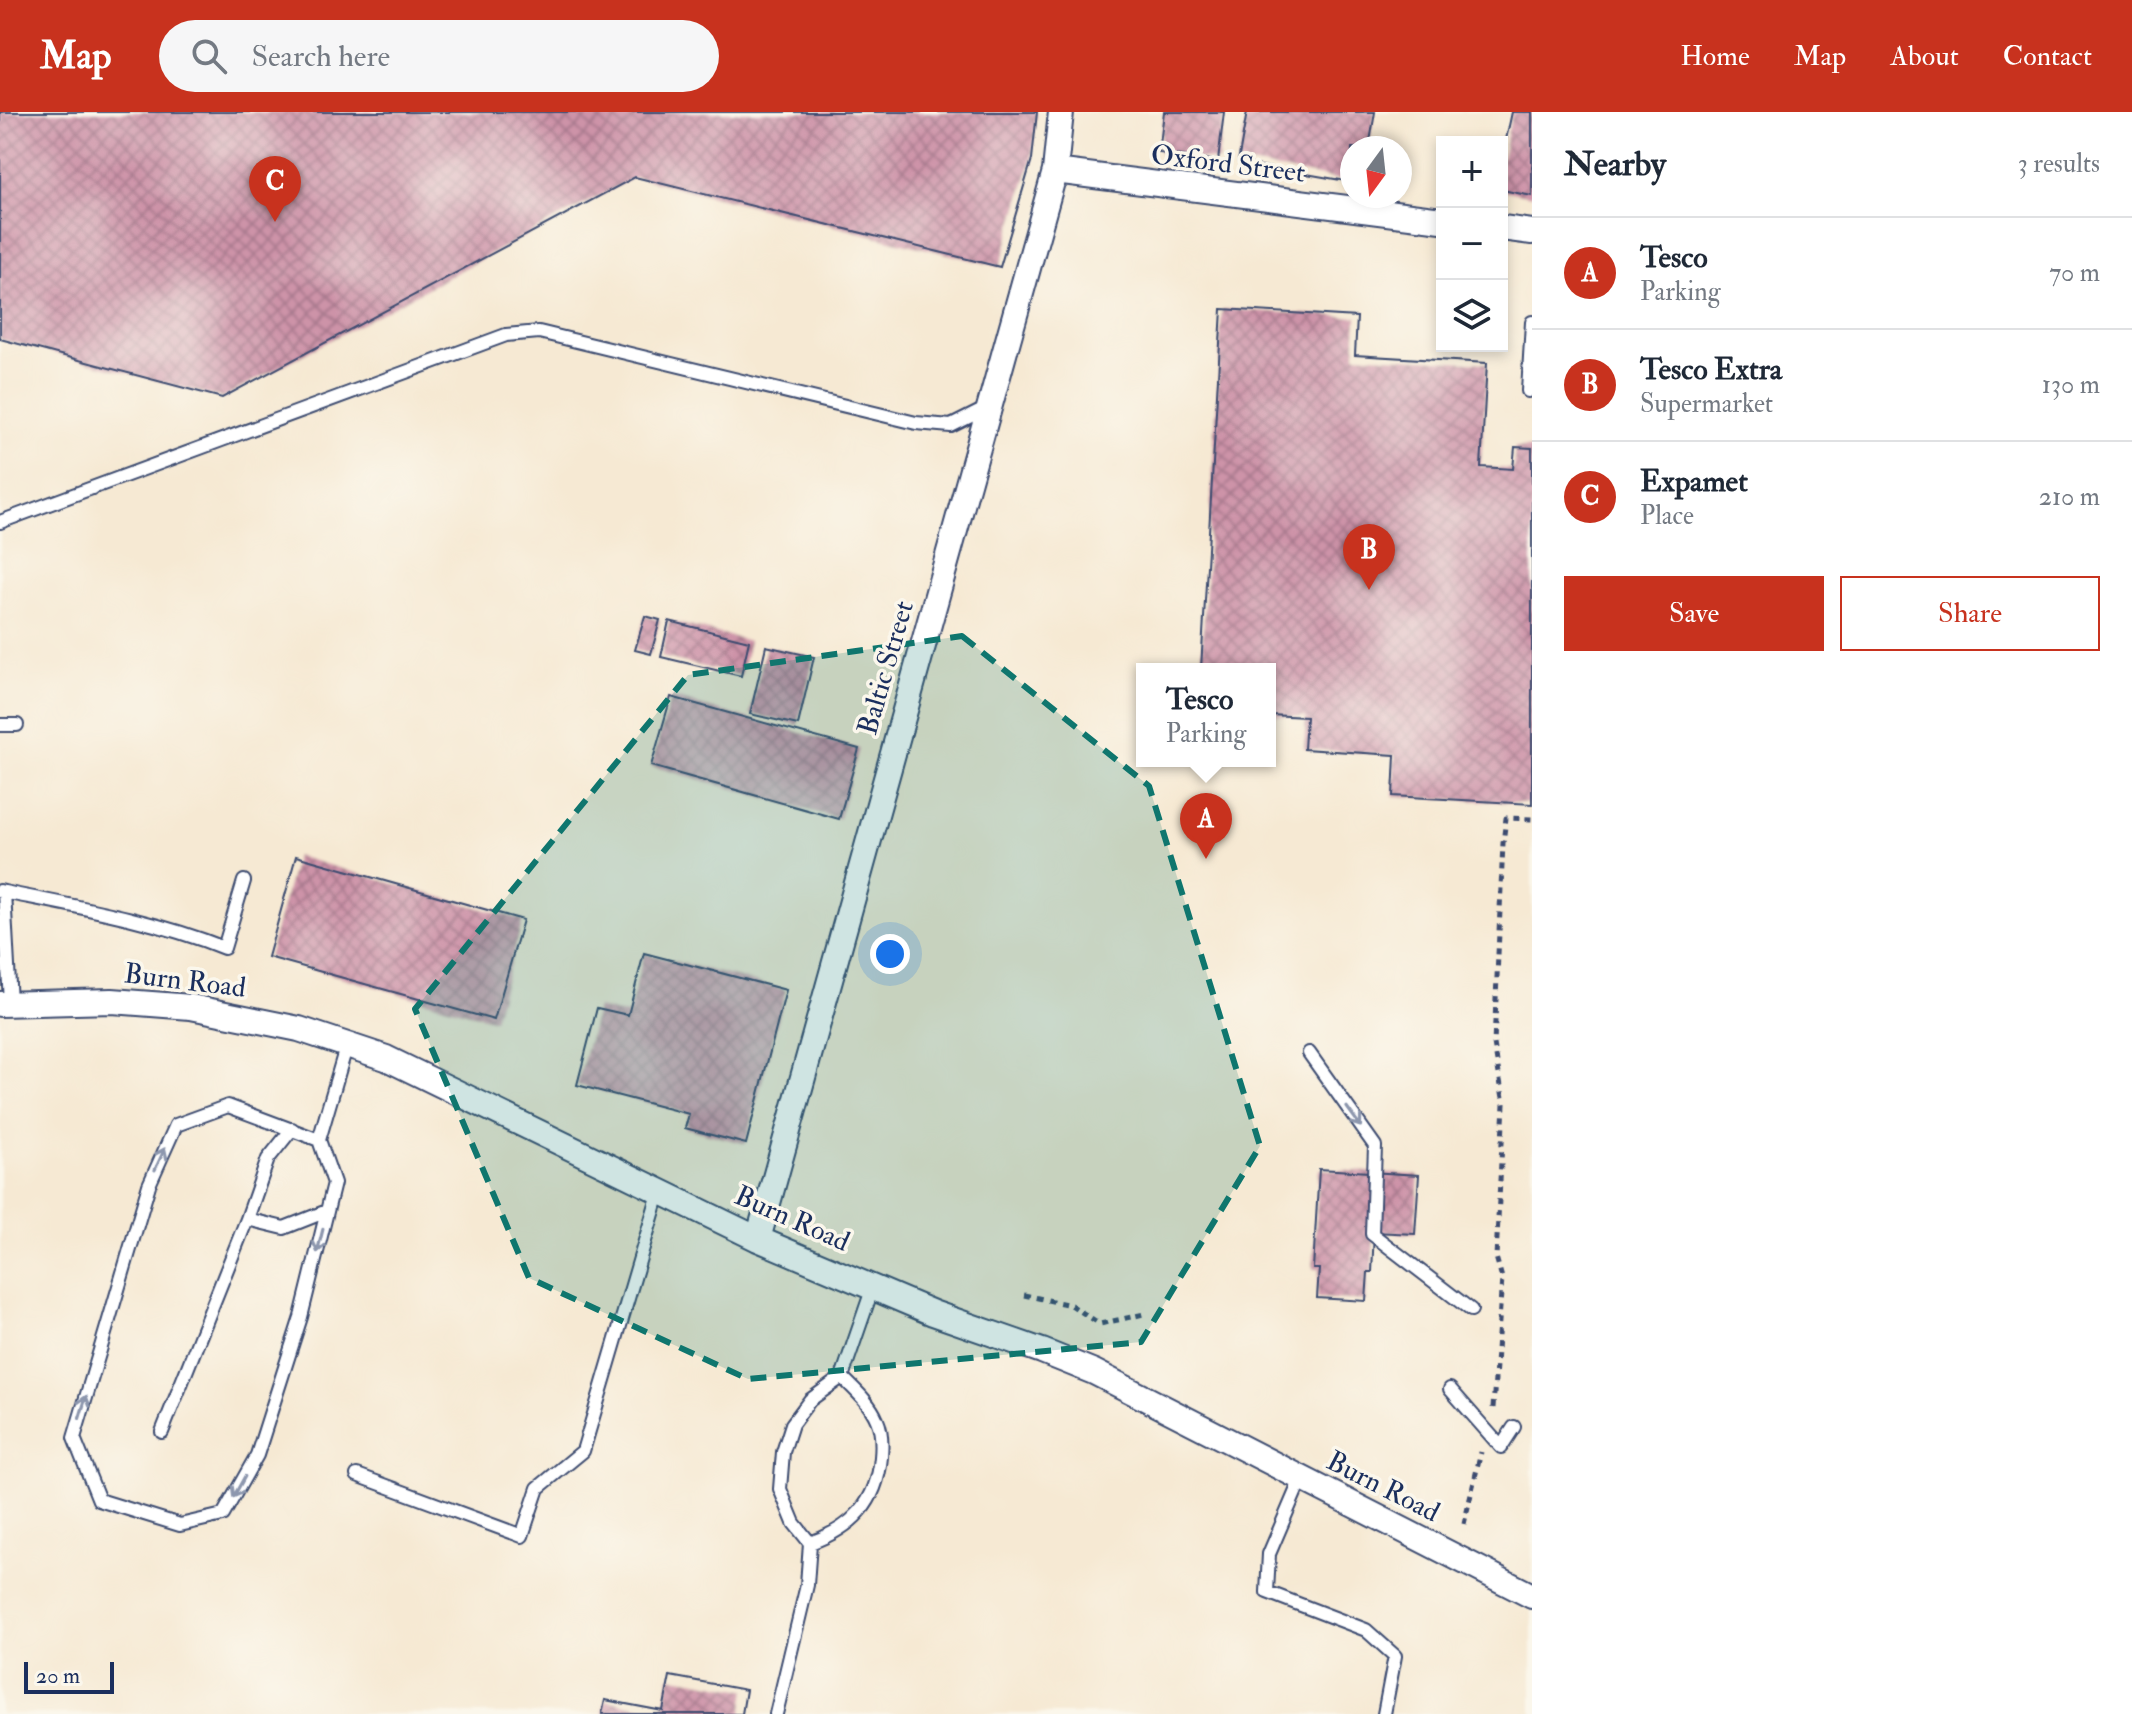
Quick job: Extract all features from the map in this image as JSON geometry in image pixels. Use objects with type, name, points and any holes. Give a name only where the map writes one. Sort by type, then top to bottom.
[{"type":"street","name":"Baltic Street","points":[[758,1239],[1055,171],[1061,112]]},
{"type":"street","name":"Oxford Street","points":[[1055,171],[1436,219]]},
{"type":"street","points":[[1508,229],[1532,232]]},
{"type":"street","name":"Burn Road","points":[[5,1004],[112,1001],[191,1007],[299,1029],[386,1058],[758,1239],[933,1313],[1094,1372],[1532,1596]]},
{"type":"lane","points":[[1528,391],[1532,322]]},
{"type":"lane","points":[[0,522],[506,335],[539,332],[916,423],[951,426],[989,407]]},
{"type":"lane","points":[[0,725],[17,725]]},
{"type":"lane","points":[[5,1004],[2,891],[115,915],[196,937],[224,948],[244,881]]},
{"type":"lane","points":[[319,1140],[228,1106],[176,1125],[149,1185],[74,1438],[99,1500],[180,1525],[223,1515],[257,1455],[301,1317],[334,1183],[319,1140],[347,1044]]},
{"type":"lane","points":[[1309,1053],[1375,1146],[1372,1234],[1471,1310]]},
{"type":"lane","points":[[162,1432],[268,1159],[292,1129]]},
{"type":"lane","points":[[357,1475],[522,1536],[538,1488],[583,1451],[660,1190]]},
{"type":"lane","points":[[247,1219],[284,1228],[327,1211]]},
{"type":"lane","points":[[776,1714],[807,1585],[810,1543],[794,1523],[780,1489],[783,1452],[792,1424],[810,1400],[842,1377],[873,1287]]},
{"type":"lane","points":[[810,1543],[835,1534],[856,1517],[872,1495],[880,1472],[882,1446],[878,1421],[864,1399],[842,1377]]},
{"type":"lane","points":[[1450,1389],[1501,1447],[1514,1427]]},
{"type":"lane","points":[[1301,1479],[1269,1554],[1267,1592],[1366,1630],[1395,1656],[1384,1714]]},
{"type":"path","points":[[1464,1524],[1494,1405],[1502,1278],[1496,1257],[1504,1104],[1494,1044],[1503,843],[1506,818],[1532,819]]},
{"type":"path","points":[[1024,1295],[1071,1305],[1100,1324],[1144,1314]]},
{"type":"highlighted area","points":[[962,636],[1149,786],[1260,1146],[1141,1342],[748,1379],[529,1278],[415,1009],[688,675]]},
{"type":"building","points":[[0,112],[1037,112],[1032,159],[1000,267],[635,177],[222,398],[0,339]]},
{"type":"building","points":[[1164,112],[1224,112],[1218,161],[1159,153]]},
{"type":"building","points":[[1247,112],[1375,112],[1371,136],[1340,136],[1340,180],[1238,162]]},
{"type":"building","points":[[1512,112],[1532,112],[1532,196],[1508,191],[1507,136]]},
{"type":"building","points":[[1222,309],[1357,317],[1355,355],[1487,363],[1481,467],[1513,469],[1515,447],[1532,448],[1532,804],[1393,796],[1395,755],[1304,749],[1306,717],[1276,715],[1276,663],[1201,663]]},
{"type":"building","points":[[645,616],[660,620],[651,654],[635,650]]},
{"type":"building","points":[[669,621],[749,641],[741,676],[661,657]]},
{"type":"building","points":[[766,646],[814,657],[798,725],[750,714]]},
{"type":"building","points":[[671,697],[859,749],[839,819],[651,766]]},
{"type":"building","points":[[296,856],[523,920],[494,1020],[268,957]]},
{"type":"building","points":[[644,953],[786,990],[746,1144],[685,1128],[689,1114],[577,1085],[597,1008],[628,1015]]},
{"type":"building","points":[[1319,1169],[1419,1175],[1415,1234],[1374,1232],[1372,1272],[1368,1272],[1366,1301],[1317,1298],[1319,1269],[1313,1269]]},
{"type":"building","points":[[670,1676],[746,1690],[742,1714],[602,1714],[605,1700],[663,1711]]},
{"type":"place","name":"Expamet","points":[[275,222]]},
{"type":"place","name":"Tesco Extra","points":[[1369,590]]},
{"type":"place","name":"Tesco","points":[[1206,859]]}]
